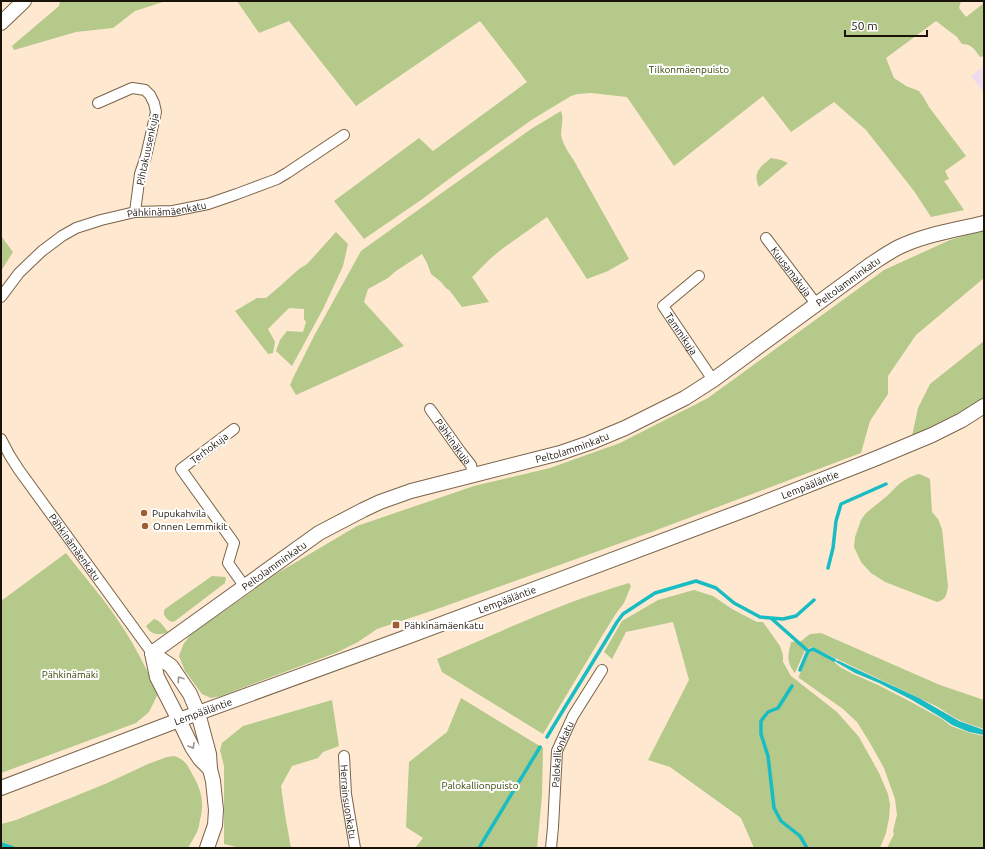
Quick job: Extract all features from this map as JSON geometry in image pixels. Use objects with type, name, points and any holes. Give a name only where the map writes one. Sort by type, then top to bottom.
[{"type":"street","points":[[1,23],[24,1]]},
{"type":"street","name":"Pihtakuusenkuja","points":[[98,103],[132,88],[139,88],[145,90],[150,95],[154,103],[156,112],[146,156],[140,174],[134,212]]},
{"type":"street","name":"Pähkinämäenkatu","points":[[1,297],[19,273],[42,251],[62,236],[76,228],[134,212],[173,211],[208,204],[237,194],[277,179],[344,135]]},
{"type":"street","name":"Peltolamminkatu","points":[[152,653],[318,533],[380,502],[411,491],[560,453],[589,443],[651,416],[685,398],[713,380],[870,265],[899,247],[928,236],[984,223]]},
{"type":"street","name":"Kuusamakuja","points":[[766,238],[817,305]]},
{"type":"street","name":"Tammikuja","points":[[699,276],[663,306],[713,380]]},
{"type":"street","name":"Lempääläntie","points":[[1,788],[178,720],[404,638],[750,508],[932,435],[962,420],[984,406]]},
{"type":"street","name":"Pähkinäkuja","points":[[430,409],[472,465],[473,476]]},
{"type":"street","name":"Terhokuja","points":[[234,429],[181,469],[234,543],[228,563],[245,587]]},
{"type":"street","name":"Pähkinämäenkatu","points":[[1,439],[19,470],[152,653],[172,666],[190,694],[198,713]]},
{"type":"street","name":"Pähkinämäenkatu","points":[[152,653],[157,677],[178,720]]},
{"type":"street","name":"Palokallionkatu","points":[[551,848],[557,751],[573,716],[602,670]]},
{"type":"street","points":[[198,713],[209,754],[216,810],[215,825],[209,848]]},
{"type":"street","points":[[178,720],[200,759],[210,768]]},
{"type":"street","name":"Herrainsuonkatu","points":[[344,756],[346,794],[355,848]]},
{"type":"shaded area","points":[[984,66],[984,93],[971,76]]},
{"type":"green space","points":[[60,1],[166,1],[135,11],[113,28],[76,32],[14,50],[12,46],[59,6]]},
{"type":"green space","name":"Tilkonmäenpuisto","points":[[237,1],[961,1],[959,8],[966,17],[984,3],[984,56],[980,57],[971,46],[962,44],[957,37],[936,21],[886,58],[894,78],[906,86],[919,91],[929,107],[966,156],[945,171],[949,179],[944,181],[964,210],[931,217],[914,191],[866,130],[834,102],[791,132],[763,96],[674,166],[627,97],[591,93],[571,96],[533,119],[421,200],[364,239],[334,201],[419,138],[433,151],[527,82],[480,21],[356,106],[289,21],[259,33]]},
{"type":"green space","points":[[561,111],[561,136],[564,144],[629,259],[608,271],[587,279],[547,217],[502,249],[472,277],[489,302],[462,307],[450,291],[431,274],[422,254],[388,278],[368,289],[364,302],[404,346],[296,395],[290,385],[294,376],[314,336],[361,251],[531,129]]},
{"type":"green space","points":[[771,158],[788,163],[759,187],[757,182],[757,174],[761,167]]},
{"type":"green space","points":[[984,230],[984,278],[916,335],[888,376],[888,394],[870,421],[861,453],[654,531],[377,629],[358,642],[338,652],[221,696],[211,698],[202,694],[185,671],[179,656],[183,645],[190,635],[276,574],[357,526],[474,486],[550,468],[620,443],[708,398],[884,270],[950,240]]},
{"type":"green space","points":[[336,232],[348,244],[343,266],[323,309],[292,366],[276,351],[280,340],[287,331],[303,332],[306,322],[304,319],[304,309],[289,308],[268,329],[275,342],[273,353],[268,354],[235,311],[257,298],[266,298],[299,269],[307,264]]},
{"type":"green space","points":[[1,236],[13,252],[1,271]]},
{"type":"green space","points":[[984,341],[984,398],[976,404],[912,436],[918,408],[930,384]]},
{"type":"green space","points":[[918,474],[930,479],[932,512],[938,519],[942,529],[948,586],[946,596],[937,602],[885,582],[871,573],[861,562],[854,547],[855,537],[861,520],[866,513],[899,484]]},
{"type":"green space","name":"Pähkinämäki","points":[[66,553],[121,625],[149,674],[158,694],[149,712],[136,723],[1,773],[1,601]]},
{"type":"green space","points":[[212,576],[225,577],[225,583],[175,621],[172,622],[168,620],[164,615],[165,609]]},
{"type":"green space","points":[[629,583],[631,586],[624,603],[605,631],[543,734],[442,672],[437,659],[556,608]]},
{"type":"green space","points":[[694,590],[713,596],[732,609],[757,622],[763,622],[780,646],[783,655],[783,662],[791,676],[837,712],[859,737],[879,773],[888,794],[890,805],[889,818],[886,833],[880,848],[754,848],[741,818],[670,767],[648,760],[689,680],[673,622],[626,632],[612,659],[604,652],[622,621],[658,600]]},
{"type":"green space","points":[[154,619],[160,622],[168,632],[156,634],[150,631],[146,626]]},
{"type":"green space","points":[[821,633],[940,685],[984,700],[984,729],[960,720],[938,707],[812,647],[805,650],[795,673],[788,659],[791,642],[801,641],[810,634]]},
{"type":"green space","points":[[811,651],[832,660],[840,667],[853,674],[911,702],[942,719],[951,726],[984,736],[984,848],[887,848],[894,834],[893,831],[897,815],[895,799],[884,768],[857,722],[843,709],[799,678],[808,653]]},
{"type":"green space","name":"Palokallionpuisto","points":[[461,698],[543,748],[542,796],[537,848],[415,848],[423,838],[406,827],[409,762],[447,732]]},
{"type":"green space","points":[[332,700],[339,746],[323,752],[318,758],[292,766],[281,786],[291,848],[240,848],[224,844],[224,766],[220,750],[222,743],[243,726]]},
{"type":"green space","points":[[174,756],[183,760],[186,764],[200,790],[202,801],[199,828],[188,848],[1,848],[1,824],[16,820],[105,784],[148,764]]},
{"type":"water","points":[[834,660],[919,698],[959,721],[984,730],[984,735],[969,732],[952,725],[912,700],[879,683],[855,673]]},
{"type":"waterway","points":[[828,568],[833,548],[836,521],[841,504],[886,484]]},
{"type":"waterway","points":[[547,737],[617,622],[623,614],[655,593],[696,581],[716,588],[734,603],[760,617],[783,619],[796,616],[814,600]]},
{"type":"waterway","points":[[772,619],[808,651],[800,670]]},
{"type":"waterway","points":[[808,651],[813,649],[834,660]]},
{"type":"waterway","points":[[792,686],[778,708],[768,712],[761,721],[761,734],[768,756],[774,808],[781,821],[800,836],[807,848]]},
{"type":"waterway","points":[[479,848],[540,747]]},
{"type":"waterway","points":[[1,844],[13,848]]},
{"type":"place","name":"Pupukahvila","points":[[144,513]]},
{"type":"place","name":"Onnen Lemmikit","points":[[145,526]]},
{"type":"place","name":"Pähkinämäenkatu","points":[[396,625]]}]
